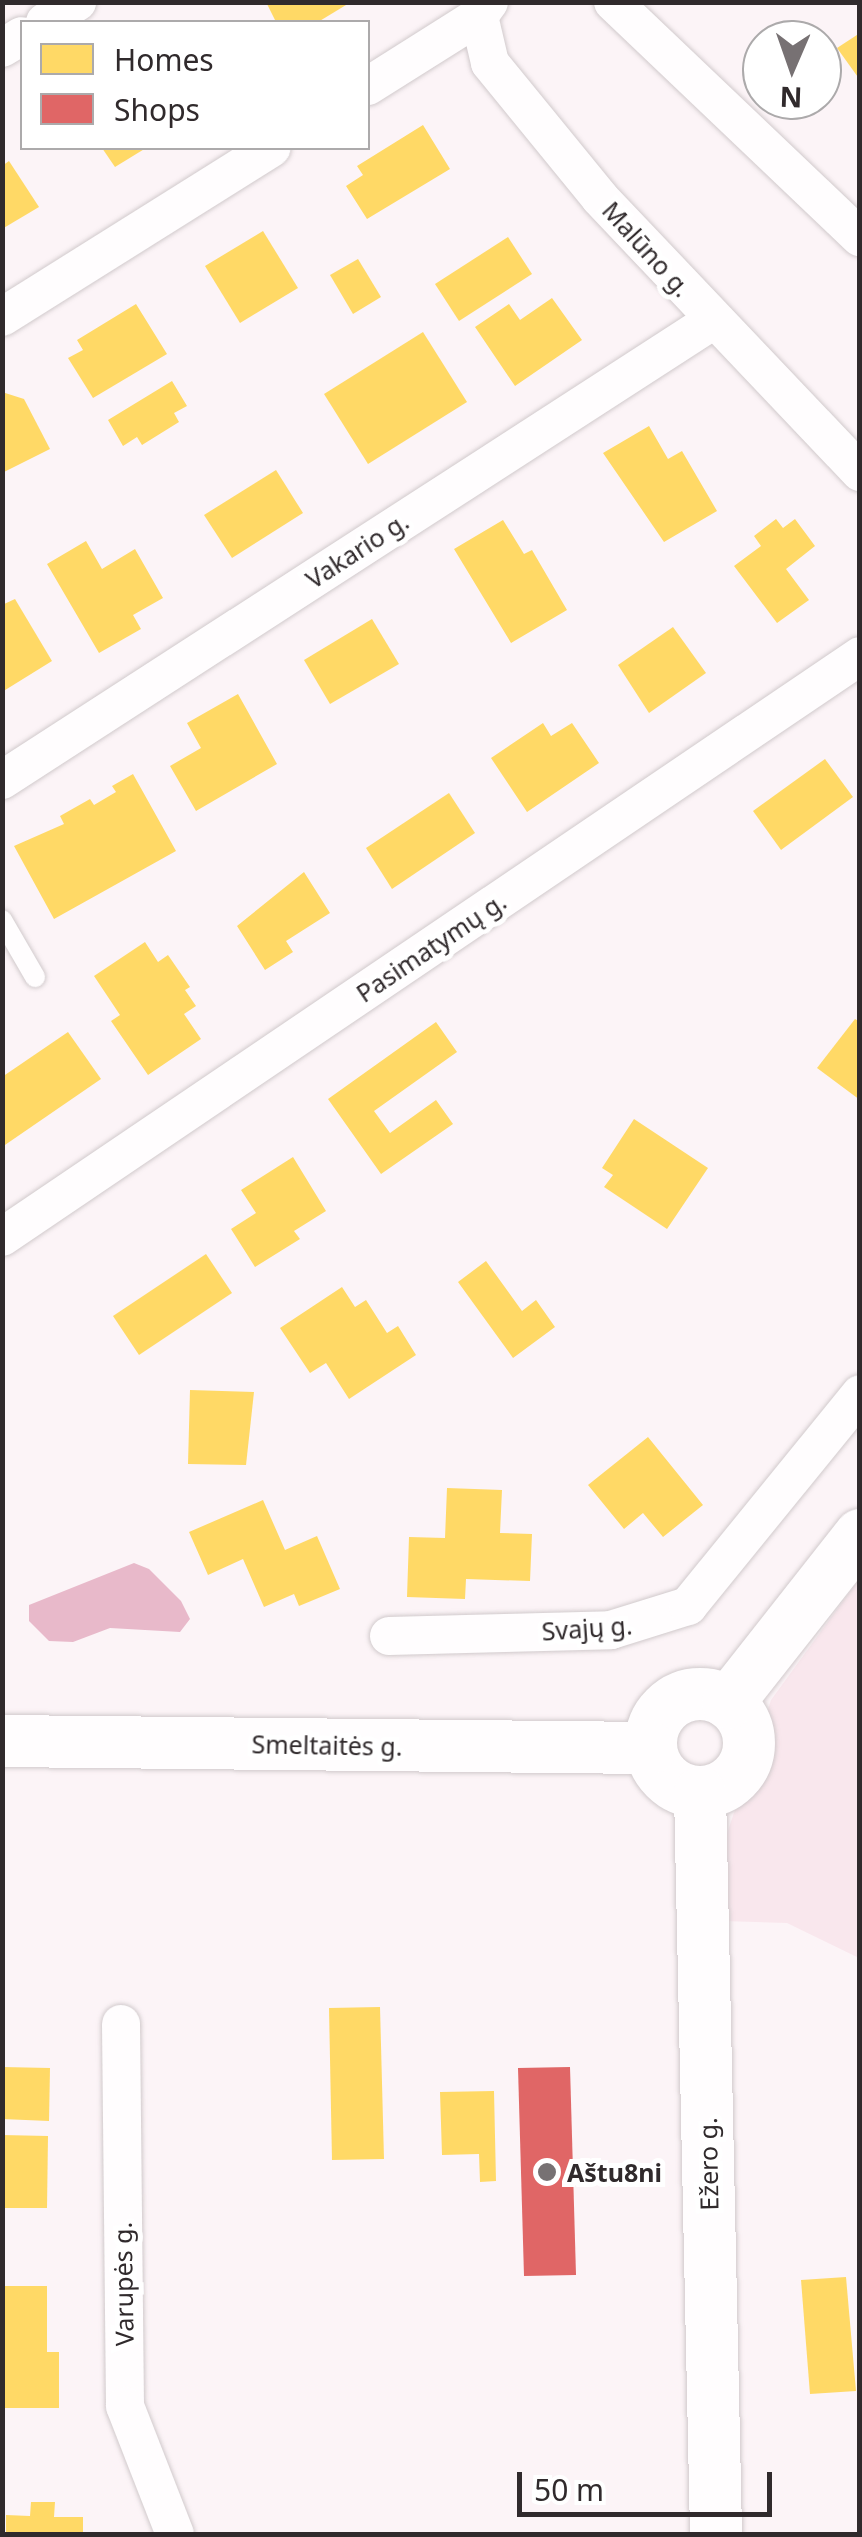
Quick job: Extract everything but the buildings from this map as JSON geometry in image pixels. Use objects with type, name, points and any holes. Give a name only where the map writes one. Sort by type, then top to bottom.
[{"type":"main road","points":[[728,1703],[860,1535]]},
{"type":"main road","points":[[711,1695],[728,1703],[748,1732],[744,1766],[732,1780],[700,1793],[667,1780],[651,1748],[661,1713],[675,1701],[711,1695]]},
{"type":"main road","name":"Smeltaitės g.","points":[[2,1741],[651,1748]]},
{"type":"main road","name":"Ežero g.","points":[[700,1793],[716,2534]]},
{"type":"street","points":[[48,20],[77,2]]},
{"type":"street","points":[[613,2],[860,237]]},
{"type":"street","points":[[370,85],[484,9]]},
{"type":"street","name":"Malūno g.","points":[[484,9],[490,63],[712,320],[860,472]]},
{"type":"street","points":[[2,317],[268,150]]},
{"type":"street","name":"Vakario g.","points":[[2,780],[712,320]]},
{"type":"street","name":"Pasimatymų g.","points":[[2,1237],[860,656]]},
{"type":"street","name":"Svajų g.","points":[[389,1636],[611,1630],[678,1612],[708,1590],[860,1394]]},
{"type":"street","name":"Varupės g.","points":[[121,2024],[124,2406],[176,2534]]},
{"type":"lane","points":[[2,920],[35,977]]},
{"type":"shaded area","points":[[134,1563],[149,1569],[181,1601],[190,1619],[180,1632],[110,1628],[73,1642],[49,1641],[29,1621],[29,1605]]},
{"type":"shaded area","points":[[859,1579],[859,1958],[787,1923],[722,1921],[726,1837],[771,1700]]},
{"type":"place","name":"Aštu8ni","points":[[547,2172]]}]
